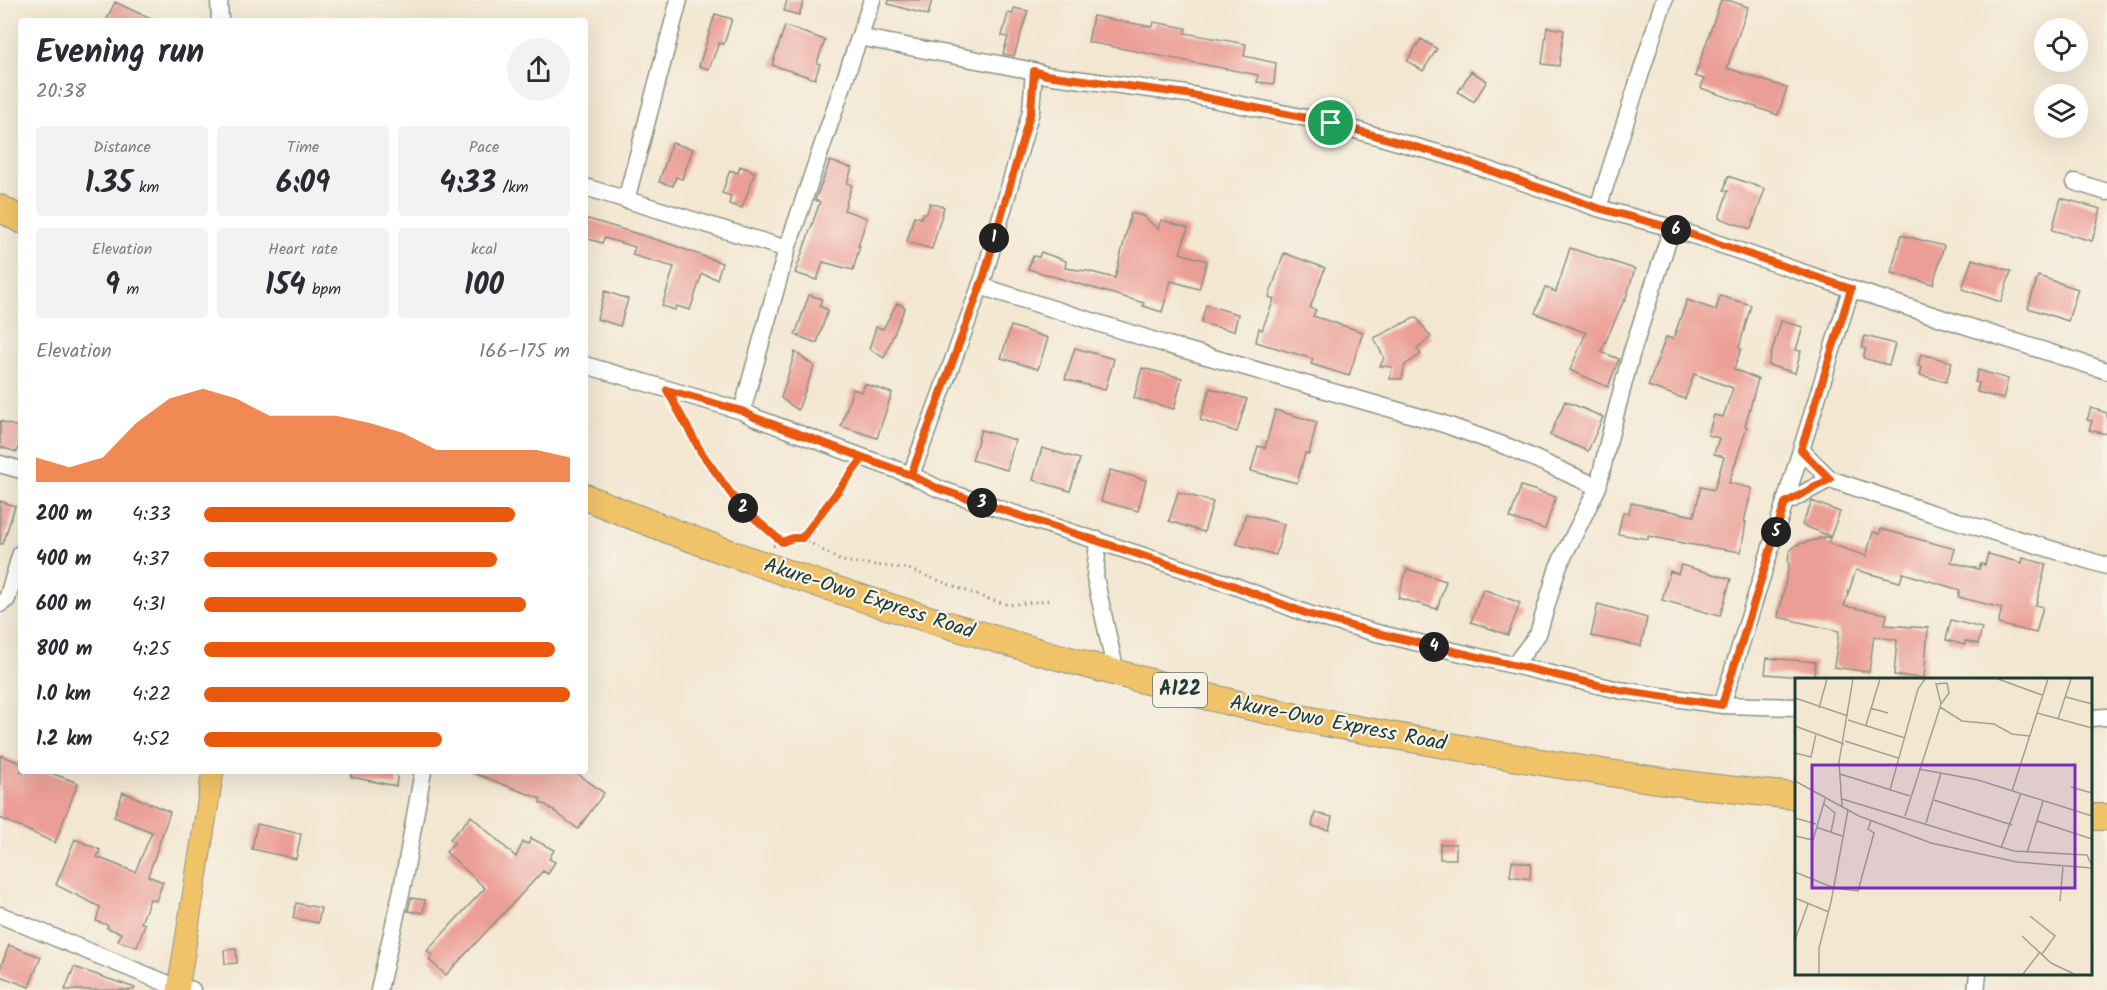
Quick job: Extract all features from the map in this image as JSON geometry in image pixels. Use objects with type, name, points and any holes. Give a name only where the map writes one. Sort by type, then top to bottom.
[{"type":"highway","points":[[0,208],[18,218]]},
{"type":"highway","name":"Akure-Owo Express Road","points":[[588,498],[758,563],[957,628],[1198,695],[1304,719],[1502,756],[1637,778],[1795,796]]},
{"type":"main road","points":[[183,989],[213,774]]},
{"type":"street","points":[[219,0],[220,18]]},
{"type":"street","points":[[626,200],[679,0]]},
{"type":"street","points":[[742,411],[787,249],[872,0]]},
{"type":"street","points":[[1598,208],[1664,0]]},
{"type":"street","points":[[859,37],[1046,75],[1187,94],[1331,123],[1448,156],[1598,208],[1672,228],[1851,289],[2107,371]]},
{"type":"street","points":[[911,475],[980,286],[1031,111],[1034,71]]},
{"type":"street","points":[[2075,182],[2107,192]]},
{"type":"street","points":[[588,188],[787,249]]},
{"type":"street","points":[[1515,664],[1538,634],[1558,567],[1598,487],[1631,355],[1672,228]]},
{"type":"street","points":[[980,286],[1180,348],[1441,423],[1511,448],[1598,487]]},
{"type":"street","points":[[1722,705],[1851,289]]},
{"type":"street","points":[[588,366],[742,411],[911,475],[939,489],[1232,585],[1308,614],[1377,633],[1619,690],[1722,705],[1795,707]]},
{"type":"street","points":[[1801,450],[1830,479],[1931,513],[2107,566]]},
{"type":"street","points":[[0,464],[18,469]]},
{"type":"street","points":[[1785,503],[1830,479]]},
{"type":"street","points":[[1098,540],[1095,577],[1116,673]]},
{"type":"street","points":[[0,604],[7,599],[18,563]]},
{"type":"street","points":[[2092,718],[2107,717]]},
{"type":"street","points":[[379,990],[402,889],[422,774]]},
{"type":"street","points":[[0,915],[183,989]]},
{"type":"street","points":[[1976,990],[1978,975]]},
{"type":"path","points":[[667,390],[701,452],[739,505],[782,542]]},
{"type":"path","points":[[802,538],[863,458]]},
{"type":"path","points":[[758,563],[774,545],[793,538],[802,538],[841,561],[908,569],[985,598],[1009,604],[1052,600]]},
{"type":"building","points":[[787,0],[804,0],[799,15],[784,11]]},
{"type":"building","points":[[889,0],[932,0],[928,15],[888,4]]},
{"type":"building","points":[[1721,0],[1748,7],[1727,68],[1787,88],[1778,115],[1701,88],[1704,79],[1695,76]]},
{"type":"building","points":[[115,2],[149,18],[107,18]]},
{"type":"building","points":[[1014,8],[1028,11],[1014,56],[1003,54],[1008,37],[1002,36],[1008,13],[1013,14]]},
{"type":"building","points":[[715,14],[732,19],[724,44],[719,43],[709,69],[699,66]]},
{"type":"building","points":[[1093,16],[1153,27],[1154,22],[1186,28],[1185,33],[1246,44],[1244,56],[1276,63],[1274,84],[1257,82],[1258,75],[1088,42]]},
{"type":"building","points":[[785,26],[825,40],[817,63],[820,64],[815,79],[772,65]]},
{"type":"building","points":[[1547,27],[1564,30],[1559,66],[1542,64]]},
{"type":"building","points":[[1421,39],[1437,49],[1423,71],[1407,61]]},
{"type":"building","points":[[1471,71],[1487,81],[1474,102],[1458,92]]},
{"type":"building","points":[[672,143],[693,149],[682,179],[676,177],[673,186],[659,182]]},
{"type":"building","points":[[830,161],[852,168],[847,183],[852,185],[844,210],[867,218],[853,270],[823,262],[817,280],[795,273],[820,202],[815,200]]},
{"type":"building","points":[[740,166],[755,172],[742,208],[729,204],[731,196],[722,193],[730,170],[738,173]]},
{"type":"building","points":[[1728,176],[1765,189],[1751,229],[1719,218],[1728,191],[1724,190]]},
{"type":"building","points":[[2061,198],[2101,209],[2092,241],[2052,230]]},
{"type":"building","points":[[930,203],[944,207],[932,249],[907,242],[914,216],[921,218],[923,213],[927,213]]},
{"type":"building","points":[[1131,213],[1143,216],[1158,229],[1161,220],[1188,228],[1180,253],[1207,261],[1199,289],[1171,281],[1162,312],[1143,306],[1144,303],[1028,269],[1033,256],[1039,257],[1041,252],[1066,261],[1065,268],[1115,278]]},
{"type":"building","points":[[588,219],[664,242],[722,263],[717,279],[702,274],[690,310],[676,306],[675,310],[662,306],[674,267],[632,255],[635,247],[604,238],[602,243],[588,239]]},
{"type":"building","points":[[1901,235],[1944,246],[1933,284],[1891,273]]},
{"type":"building","points":[[1570,248],[1635,269],[1625,301],[1601,352],[1619,359],[1608,387],[1570,370],[1586,333],[1535,313],[1545,287],[1556,292]]},
{"type":"building","points":[[1284,253],[1325,268],[1310,308],[1316,310],[1313,316],[1363,332],[1349,376],[1311,364],[1313,359],[1256,342],[1259,328],[1262,330],[1274,299],[1269,297]]},
{"type":"building","points":[[1972,259],[2011,271],[2001,302],[1962,289]]},
{"type":"building","points":[[2038,276],[2078,289],[2068,321],[2028,308]]},
{"type":"building","points":[[605,291],[628,299],[620,326],[597,319]]},
{"type":"building","points":[[809,295],[822,299],[819,306],[828,310],[817,343],[795,335]]},
{"type":"building","points":[[1720,296],[1751,305],[1734,369],[1758,379],[1745,426],[1747,427],[1729,483],[1752,488],[1744,522],[1746,522],[1741,552],[1648,536],[1648,539],[1618,534],[1623,512],[1629,513],[1631,503],[1694,516],[1701,487],[1714,490],[1724,457],[1714,454],[1719,438],[1708,435],[1714,415],[1723,417],[1733,388],[1694,374],[1685,399],[1648,386],[1666,337],[1673,339],[1687,300],[1716,310]]},
{"type":"building","points":[[897,303],[905,307],[884,358],[869,349],[876,327],[883,329]]},
{"type":"building","points":[[1206,305],[1238,314],[1234,331],[1201,323]]},
{"type":"building","points":[[1416,317],[1431,337],[1417,348],[1421,354],[1405,365],[1402,379],[1390,379],[1392,367],[1380,366],[1384,358],[1374,338]]},
{"type":"building","points":[[1781,321],[1803,327],[1796,350],[1801,351],[1795,373],[1768,365]]},
{"type":"building","points":[[1011,326],[1048,338],[1038,369],[1001,358]]},
{"type":"building","points":[[1865,336],[1895,344],[1889,365],[1863,358],[1866,349],[1862,348]]},
{"type":"building","points":[[1075,348],[1114,359],[1105,390],[1065,379]]},
{"type":"building","points":[[795,352],[814,366],[798,410],[781,398]]},
{"type":"building","points":[[1921,354],[1952,362],[1946,382],[1920,375],[1922,367],[1918,366]]},
{"type":"building","points":[[1142,368],[1182,378],[1174,409],[1134,398]]},
{"type":"building","points":[[1978,370],[2008,379],[2003,399],[1977,392],[1979,383],[1975,382]]},
{"type":"building","points":[[865,384],[892,393],[877,438],[841,426],[853,389],[862,392]]},
{"type":"building","points":[[1210,388],[1247,399],[1237,432],[1200,420]]},
{"type":"building","points":[[1565,401],[1603,417],[1588,451],[1550,435]]},
{"type":"building","points":[[2091,408],[2107,413],[2107,434],[2089,430],[2092,421],[2087,420]]},
{"type":"building","points":[[1275,410],[1317,422],[1309,454],[1305,453],[1297,483],[1251,471],[1258,446],[1265,448]]},
{"type":"building","points":[[0,421],[18,427],[17,452],[0,447]]},
{"type":"building","points":[[981,430],[1015,440],[1007,470],[972,460]]},
{"type":"building","points":[[1042,448],[1080,459],[1070,491],[1033,480]]},
{"type":"building","points":[[1110,470],[1146,480],[1138,511],[1101,501]]},
{"type":"building","points":[[1521,486],[1556,497],[1545,529],[1510,518]]},
{"type":"building","points":[[1178,492],[1213,502],[1204,532],[1169,521]]},
{"type":"building","points":[[0,501],[15,506],[3,544],[0,544]]},
{"type":"building","points":[[1812,501],[1840,512],[1828,543],[1866,556],[1873,532],[1880,534],[1881,529],[1955,549],[1951,562],[1979,569],[1981,564],[1985,565],[1988,554],[2022,563],[2023,558],[2046,564],[2036,605],[2043,607],[2036,633],[1998,624],[2002,608],[1958,597],[1960,590],[1903,573],[1900,582],[1856,570],[1844,606],[1887,614],[1885,625],[1928,628],[1924,678],[1894,675],[1897,640],[1874,636],[1869,672],[1834,667],[1839,631],[1778,617],[1789,566],[1789,552],[1796,545],[1830,536],[1802,525]]},
{"type":"building","points":[[1246,514],[1284,524],[1276,555],[1237,544]]},
{"type":"building","points":[[1681,565],[1731,579],[1720,616],[1662,600],[1670,571],[1678,574]]},
{"type":"building","points":[[1407,569],[1446,581],[1437,609],[1398,598]]},
{"type":"building","points":[[1483,589],[1520,603],[1508,635],[1471,622]]},
{"type":"building","points":[[1598,604],[1647,618],[1641,646],[1591,636]]},
{"type":"building","points":[[1951,620],[1982,628],[1978,644],[1965,641],[1965,645],[1946,640]]},
{"type":"building","points":[[1767,658],[1815,662],[1814,678],[1765,674]]},
{"type":"building","points":[[0,755],[18,762],[18,774],[54,774],[78,783],[55,843],[0,818]]},
{"type":"building","points":[[351,774],[398,774],[396,786],[351,777]]},
{"type":"building","points":[[476,774],[578,774],[604,793],[578,829],[540,803],[541,799]]},
{"type":"building","points":[[123,792],[170,812],[148,876],[163,882],[156,901],[150,899],[141,923],[145,924],[137,947],[118,941],[121,933],[96,921],[100,907],[56,885],[75,839],[100,850],[97,857],[135,872],[152,832],[114,817]]},
{"type":"building","points":[[1315,813],[1332,817],[1329,830],[1312,826]]},
{"type":"building","points":[[471,816],[516,857],[523,842],[528,844],[531,838],[554,850],[549,859],[555,862],[548,874],[543,871],[446,975],[429,960],[433,956],[427,951],[485,888],[446,852],[454,843],[450,839]]},
{"type":"building","points":[[257,824],[301,834],[296,859],[252,849]]},
{"type":"building","points":[[1440,844],[1456,844],[1456,859],[1440,859]]},
{"type":"building","points":[[1512,861],[1531,864],[1530,879],[1510,876]]},
{"type":"building","points":[[411,898],[425,900],[423,913],[408,911]]},
{"type":"building","points":[[296,903],[321,908],[318,923],[293,918]]},
{"type":"building","points":[[9,945],[41,957],[29,987],[0,976],[0,969]]},
{"type":"building","points":[[236,949],[237,963],[225,964],[224,950]]},
{"type":"building","points":[[74,967],[135,988],[134,990],[65,990]]},
{"type":"route","points":[[1331,123],[1187,94],[1046,75],[1034,71],[1031,111],[984,276],[911,475],[863,458],[802,538],[782,542],[739,505],[701,452],[667,390],[742,411],[911,475],[939,489],[1232,585],[1308,614],[1377,633],[1619,690],[1722,705],[1785,503],[1830,479],[1801,450],[1851,289],[1672,228],[1598,208],[1448,156],[1331,123]]}]
